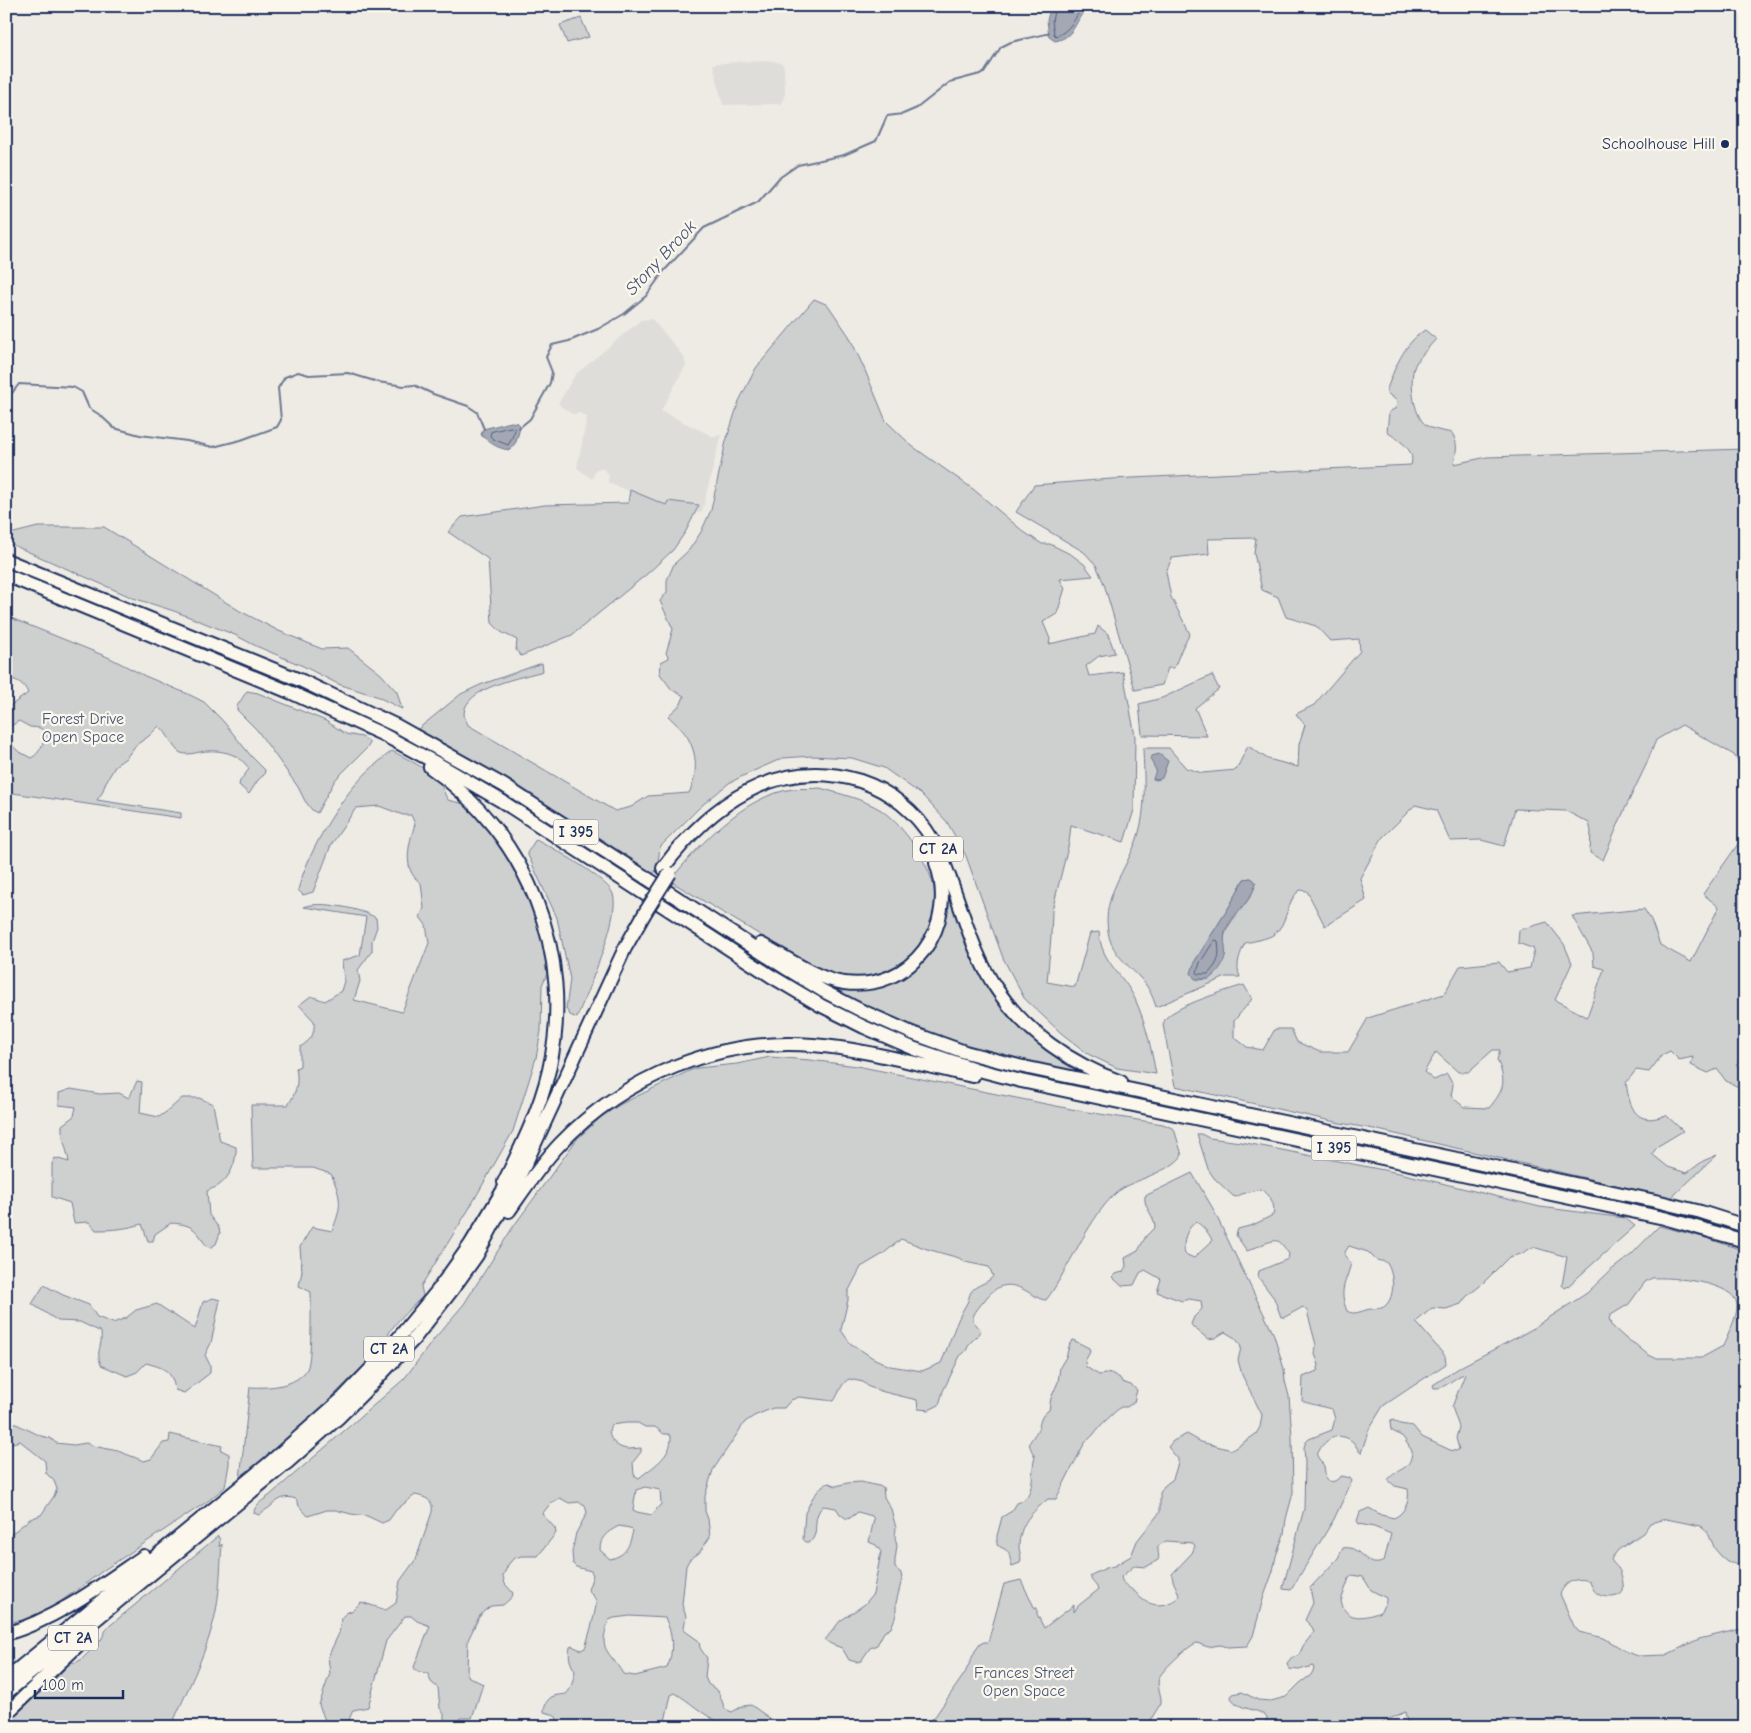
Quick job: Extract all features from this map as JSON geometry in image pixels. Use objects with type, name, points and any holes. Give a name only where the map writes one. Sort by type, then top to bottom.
[{"type":"highway","name":"I 395","points":[[6,560],[302,681],[404,730],[503,785],[815,986],[862,1011],[912,1033],[953,1048],[1005,1063],[1674,1205],[1745,1226]]},
{"type":"highway","name":"I 395","points":[[6,575],[300,696],[408,747],[500,800],[771,976],[820,1005],[868,1030],[923,1052],[975,1069],[1022,1081],[1661,1217],[1745,1241]]},
{"type":"highway","points":[[408,747],[414,756],[466,797],[486,817],[506,842],[532,889],[542,915],[549,942],[556,1000],[555,1029],[550,1065],[534,1118],[502,1191]]},
{"type":"highway","name":"CT 2A","points":[[6,1679],[247,1481],[336,1404],[400,1337],[454,1269],[506,1186],[622,936],[688,838],[706,821],[738,797],[763,784],[793,775],[818,774],[848,778],[879,789],[908,809],[934,841],[944,862],[980,959],[995,987],[1014,1011],[1040,1037],[1065,1054],[1106,1076],[1138,1087],[1146,1093]]},
{"type":"highway","points":[[667,871],[702,835],[727,814],[746,802],[777,787],[819,781],[840,784],[862,791],[880,799],[897,810],[925,842],[936,861],[941,880],[943,897],[941,914],[936,931],[927,948],[904,969],[888,978],[871,983],[842,982],[826,978],[733,928],[717,924]]},
{"type":"highway","points":[[477,1255],[525,1165],[642,908]]},
{"type":"highway","name":"CT 2A","points":[[6,1693],[211,1526],[325,1430],[379,1377],[431,1318],[477,1255],[482,1251],[542,1164],[577,1128],[600,1108],[628,1090],[664,1071],[689,1061],[748,1047],[776,1044],[806,1044],[854,1051],[1008,1084],[1022,1081]]},
{"type":"highway","points":[[6,1634],[35,1624],[62,1611],[150,1552],[173,1542]]},
{"type":"highway","points":[[6,1714],[128,1599],[140,1584]]},
{"type":"shaded area","points":[[772,61],[782,63],[784,68],[785,94],[781,104],[723,105],[713,64]]},
{"type":"shaded area","points":[[652,319],[684,357],[686,365],[661,411],[714,437],[721,435],[702,512],[696,513],[699,505],[668,501],[666,505],[608,483],[609,475],[604,469],[596,469],[592,479],[577,468],[587,417],[580,413],[572,414],[558,404],[575,375],[641,320]]},
{"type":"green space","points":[[581,18],[589,37],[567,43],[560,25]]},
{"type":"green space","points":[[814,299],[828,305],[849,336],[886,421],[912,446],[973,489],[1024,532],[1042,544],[1050,544],[1072,555],[1084,564],[1093,576],[1060,579],[1065,588],[1057,614],[1043,622],[1050,639],[1049,644],[1095,634],[1098,626],[1108,634],[1115,653],[1099,656],[1086,666],[1089,676],[1123,672],[1135,736],[1134,810],[1124,842],[1071,825],[1069,843],[1052,911],[1047,982],[1075,987],[1090,933],[1099,932],[1108,960],[1130,990],[1139,1008],[1148,1036],[1156,1074],[1117,1068],[1088,1054],[1061,1033],[1024,998],[1003,958],[966,856],[947,822],[922,795],[884,768],[852,758],[812,756],[783,758],[749,773],[729,783],[700,807],[660,847],[657,869],[653,874],[511,782],[418,729],[461,694],[480,685],[542,663],[543,671],[496,685],[474,697],[467,705],[464,714],[468,725],[615,811],[631,807],[648,796],[689,793],[695,774],[694,753],[680,727],[668,716],[681,704],[684,696],[672,690],[660,674],[661,662],[669,658],[666,653],[673,629],[660,601],[667,592],[667,580],[674,564],[689,550],[701,532],[711,510],[726,441],[739,401],[756,368]]},
{"type":"green space","points":[[1425,330],[1436,339],[1418,360],[1414,369],[1412,386],[1415,405],[1426,425],[1452,433],[1456,444],[1454,464],[1487,457],[1745,449],[1745,773],[1734,755],[1682,725],[1656,740],[1603,860],[1590,853],[1591,831],[1589,823],[1566,811],[1515,809],[1504,846],[1481,840],[1450,841],[1436,810],[1415,805],[1382,838],[1360,878],[1366,900],[1325,926],[1307,891],[1300,890],[1292,900],[1282,925],[1273,935],[1245,943],[1238,964],[1240,977],[1226,977],[1156,1007],[1144,983],[1116,952],[1110,939],[1107,919],[1112,895],[1140,828],[1144,794],[1143,748],[1169,748],[1186,768],[1202,773],[1236,770],[1248,746],[1268,759],[1298,767],[1299,744],[1305,725],[1296,714],[1314,705],[1360,651],[1359,639],[1330,641],[1316,626],[1286,617],[1278,597],[1262,590],[1254,553],[1256,538],[1208,539],[1209,554],[1172,558],[1166,572],[1171,597],[1190,634],[1174,668],[1168,668],[1162,685],[1135,690],[1104,584],[1096,565],[1084,552],[1016,512],[1034,485],[1111,479],[1411,465],[1412,459],[1409,450],[1387,432],[1389,412],[1396,408],[1397,401],[1386,392],[1401,357],[1418,335]],"holes":[[[1251,878],[1256,882],[1253,892],[1229,925],[1225,934],[1225,955],[1209,979],[1198,980],[1195,961],[1244,879]]]},
{"type":"green space","points":[[630,490],[666,505],[668,501],[699,505],[686,531],[673,550],[647,574],[572,635],[521,656],[516,650],[517,640],[501,632],[492,623],[488,559],[448,532],[462,517],[545,505],[628,503]]},
{"type":"green space","points":[[38,527],[104,527],[240,611],[279,631],[322,649],[348,648],[381,674],[397,692],[402,709],[376,696],[338,684],[235,635],[174,611],[133,598],[6,542],[6,535]]},
{"type":"green space","name":"Forest Drive Open Space","points":[[6,616],[110,658],[204,702],[265,770],[264,775],[258,780],[249,794],[239,785],[249,769],[241,760],[232,754],[220,751],[181,753],[159,726],[136,745],[126,758],[116,765],[97,800],[181,813],[181,818],[6,792],[6,740],[18,751],[31,758],[39,751],[46,733],[40,728],[30,727],[19,721],[6,729],[6,709],[28,693],[19,682],[6,678]]},
{"type":"green space","points":[[1212,675],[1219,689],[1195,708],[1207,736],[1142,735],[1139,704],[1162,698]]},
{"type":"green space","points":[[247,691],[258,693],[326,721],[346,734],[362,737],[369,741],[367,748],[335,780],[317,813],[305,801],[298,787],[257,730],[237,710],[237,706]]},
{"type":"green space","points":[[392,751],[430,773],[440,784],[448,800],[464,804],[474,811],[519,872],[543,936],[548,972],[542,985],[541,1031],[536,1058],[513,1131],[469,1209],[421,1286],[423,1296],[396,1324],[382,1347],[315,1414],[248,1475],[240,1479],[250,1387],[265,1387],[289,1383],[302,1375],[309,1364],[311,1292],[299,1286],[302,1271],[300,1247],[312,1227],[332,1231],[339,1209],[339,1196],[331,1174],[313,1168],[253,1168],[251,1105],[288,1105],[296,1088],[296,1068],[300,1066],[300,1047],[313,1034],[314,1021],[299,1005],[311,996],[325,1001],[341,991],[344,981],[342,961],[360,955],[366,917],[304,907],[320,904],[341,906],[376,918],[377,927],[372,941],[372,951],[358,970],[360,981],[354,1000],[402,1012],[429,943],[426,925],[420,917],[424,908],[421,883],[415,878],[409,864],[409,848],[415,824],[411,815],[403,815],[379,806],[356,808],[331,845],[313,892],[303,895],[298,890],[307,863],[321,835],[346,796],[377,763]]},
{"type":"green space","points":[[820,788],[859,800],[881,810],[900,827],[912,842],[931,876],[935,896],[934,912],[930,928],[922,942],[900,964],[886,972],[871,977],[841,978],[817,969],[670,881],[694,852],[740,811],[775,793],[793,789]]},
{"type":"green space","points":[[1745,834],[1745,1056],[1736,1064],[1745,1075],[1745,1090],[1726,1081],[1717,1069],[1708,1073],[1691,1065],[1693,1057],[1679,1060],[1670,1051],[1662,1055],[1649,1072],[1636,1070],[1626,1083],[1630,1101],[1636,1113],[1648,1119],[1666,1115],[1683,1131],[1658,1146],[1652,1154],[1668,1167],[1687,1173],[1703,1161],[1717,1155],[1671,1198],[1374,1129],[1175,1086],[1163,1025],[1165,1019],[1180,1008],[1214,994],[1244,985],[1252,999],[1234,1021],[1234,1037],[1247,1047],[1263,1050],[1275,1029],[1291,1029],[1297,1042],[1320,1052],[1348,1052],[1368,1018],[1444,994],[1460,966],[1499,962],[1507,972],[1530,968],[1534,949],[1518,943],[1519,930],[1547,922],[1564,944],[1572,963],[1555,1000],[1587,1017],[1604,969],[1594,966],[1593,953],[1572,916],[1644,909],[1651,920],[1660,945],[1691,962],[1719,907],[1703,894]],"holes":[[[1493,1050],[1500,1050],[1497,1060],[1502,1074],[1502,1086],[1501,1091],[1489,1108],[1464,1107],[1451,1096],[1453,1085],[1447,1074],[1434,1080],[1424,1072],[1436,1052],[1458,1072],[1468,1072]]]},
{"type":"green space","points":[[536,839],[591,872],[613,894],[612,920],[577,1018],[570,1015],[566,1009],[570,979],[557,918],[527,853]]},
{"type":"green space","points":[[950,889],[966,945],[977,970],[996,996],[1080,1070],[1077,1072],[1019,1060],[942,1038],[861,1004],[822,983],[839,987],[916,964],[945,891]]},
{"type":"green space","points":[[770,1057],[857,1066],[1081,1111],[1163,1124],[1174,1129],[1182,1155],[1177,1161],[1162,1171],[1123,1188],[1108,1201],[1079,1244],[1046,1300],[1010,1285],[999,1287],[989,1295],[973,1317],[973,1321],[981,1330],[969,1344],[966,1351],[960,1356],[943,1391],[939,1405],[929,1410],[918,1409],[917,1400],[884,1392],[869,1387],[863,1382],[849,1379],[842,1386],[834,1401],[799,1397],[791,1400],[784,1408],[773,1408],[745,1422],[713,1470],[705,1496],[705,1511],[710,1537],[699,1553],[689,1560],[686,1566],[682,1605],[686,1616],[684,1627],[685,1631],[699,1641],[700,1648],[707,1658],[705,1677],[708,1684],[718,1691],[725,1709],[732,1712],[743,1706],[751,1705],[782,1727],[749,1727],[724,1724],[706,1715],[675,1693],[671,1695],[665,1721],[666,1727],[656,1727],[653,1724],[644,1723],[634,1727],[555,1727],[557,1718],[552,1714],[544,1712],[545,1706],[552,1697],[566,1694],[569,1690],[575,1671],[570,1660],[570,1647],[581,1650],[585,1648],[596,1603],[596,1600],[588,1590],[593,1575],[591,1571],[576,1567],[573,1564],[572,1552],[576,1533],[587,1513],[585,1505],[579,1502],[569,1503],[560,1498],[551,1503],[542,1514],[555,1528],[556,1533],[538,1556],[521,1556],[513,1559],[508,1565],[503,1576],[505,1584],[513,1593],[512,1597],[503,1605],[491,1606],[484,1611],[468,1640],[467,1673],[469,1677],[483,1684],[472,1718],[460,1718],[456,1727],[444,1727],[444,1714],[440,1708],[438,1688],[431,1682],[428,1674],[418,1672],[414,1667],[430,1626],[417,1621],[411,1616],[405,1616],[386,1641],[368,1707],[353,1710],[346,1727],[326,1727],[319,1705],[330,1673],[328,1657],[339,1633],[341,1618],[361,1602],[386,1610],[396,1603],[400,1581],[416,1559],[432,1512],[432,1505],[426,1498],[415,1495],[396,1510],[389,1520],[382,1523],[367,1516],[336,1510],[327,1510],[308,1516],[299,1506],[296,1499],[292,1498],[279,1500],[259,1515],[254,1513],[259,1503],[404,1379],[434,1339],[464,1304],[513,1227],[577,1139],[601,1117],[621,1104],[689,1071],[697,1068],[737,1064]],"holes":[[[901,1239],[959,1258],[965,1262],[989,1267],[993,1276],[971,1292],[941,1363],[922,1371],[890,1366],[873,1358],[850,1343],[841,1330],[848,1292],[861,1267],[883,1254]],[[638,1423],[645,1427],[655,1427],[664,1434],[668,1434],[671,1436],[665,1456],[639,1478],[634,1475],[633,1462],[641,1452],[641,1448],[629,1449],[616,1444],[609,1433],[611,1425]],[[645,1487],[660,1490],[661,1504],[652,1515],[633,1510],[636,1490]],[[619,1526],[630,1528],[633,1531],[624,1552],[610,1559],[600,1550],[600,1545],[605,1535]],[[630,1616],[665,1618],[670,1630],[672,1643],[671,1656],[667,1668],[635,1676],[623,1674],[604,1645],[609,1620]]]},
{"type":"green space","points":[[137,1081],[142,1082],[140,1113],[159,1117],[182,1098],[199,1098],[213,1104],[220,1141],[236,1147],[234,1163],[229,1174],[222,1183],[207,1191],[209,1215],[219,1228],[220,1233],[216,1244],[210,1248],[194,1229],[180,1224],[171,1223],[155,1234],[153,1241],[148,1241],[142,1224],[119,1229],[96,1230],[89,1222],[74,1223],[70,1203],[52,1197],[52,1164],[55,1158],[69,1162],[63,1139],[62,1125],[74,1116],[76,1107],[59,1105],[59,1093],[71,1089],[100,1094],[119,1093],[129,1098]]},
{"type":"green space","points":[[1197,1134],[1209,1138],[1241,1142],[1404,1174],[1540,1207],[1625,1218],[1635,1226],[1565,1288],[1562,1285],[1567,1257],[1533,1247],[1521,1254],[1509,1257],[1466,1297],[1461,1304],[1446,1309],[1432,1308],[1416,1322],[1445,1356],[1446,1364],[1383,1406],[1369,1429],[1361,1453],[1349,1439],[1337,1436],[1327,1441],[1319,1450],[1317,1456],[1324,1466],[1326,1479],[1335,1481],[1342,1476],[1350,1478],[1352,1481],[1334,1519],[1291,1590],[1283,1589],[1304,1509],[1304,1447],[1309,1439],[1332,1430],[1335,1419],[1332,1409],[1302,1401],[1303,1377],[1317,1371],[1319,1365],[1315,1354],[1316,1345],[1307,1311],[1303,1307],[1285,1317],[1281,1317],[1274,1298],[1258,1277],[1259,1271],[1288,1259],[1289,1254],[1278,1241],[1247,1251],[1236,1235],[1238,1229],[1253,1225],[1273,1215],[1274,1207],[1272,1200],[1261,1189],[1236,1197],[1233,1196],[1214,1178],[1208,1169]],"holes":[[[1349,1246],[1368,1252],[1376,1260],[1386,1262],[1389,1266],[1393,1284],[1391,1297],[1389,1302],[1383,1307],[1352,1313],[1347,1311],[1343,1297],[1351,1263],[1345,1256],[1345,1252]]]},
{"type":"green space","name":"Frances Street Open Space","points":[[1192,1173],[1212,1207],[1274,1335],[1284,1369],[1289,1396],[1292,1436],[1293,1493],[1284,1534],[1253,1636],[1247,1646],[1228,1647],[1220,1645],[1208,1647],[1197,1643],[1182,1653],[1159,1678],[1161,1703],[1146,1727],[924,1727],[936,1715],[965,1673],[980,1644],[988,1642],[1004,1584],[1021,1580],[1034,1607],[1037,1608],[1037,1614],[1044,1628],[1074,1605],[1074,1612],[1078,1606],[1098,1590],[1091,1579],[1091,1575],[1114,1566],[1131,1556],[1137,1541],[1160,1512],[1160,1493],[1164,1486],[1173,1479],[1178,1463],[1178,1459],[1168,1447],[1173,1441],[1187,1434],[1201,1442],[1232,1450],[1256,1434],[1260,1427],[1262,1415],[1242,1375],[1238,1360],[1240,1344],[1235,1338],[1225,1332],[1215,1338],[1208,1339],[1191,1324],[1194,1317],[1202,1309],[1201,1301],[1189,1299],[1182,1301],[1157,1292],[1161,1279],[1145,1270],[1140,1273],[1134,1285],[1122,1286],[1112,1277],[1123,1272],[1126,1266],[1125,1258],[1138,1251],[1146,1236],[1155,1227],[1146,1204],[1145,1196]],"holes":[[[1196,1222],[1206,1230],[1212,1241],[1194,1258],[1185,1254],[1184,1245],[1187,1232]],[[1166,1541],[1193,1543],[1195,1546],[1192,1553],[1172,1574],[1179,1597],[1166,1604],[1156,1605],[1141,1598],[1124,1584],[1121,1577],[1134,1566],[1146,1567],[1158,1560],[1158,1546]]]},
{"type":"green space","points":[[1659,1226],[1703,1237],[1745,1251],[1745,1568],[1727,1561],[1721,1556],[1715,1549],[1707,1531],[1701,1526],[1666,1519],[1650,1523],[1643,1533],[1618,1550],[1611,1559],[1622,1576],[1623,1591],[1621,1594],[1611,1597],[1600,1595],[1596,1593],[1590,1581],[1576,1580],[1568,1583],[1560,1594],[1574,1626],[1579,1632],[1604,1638],[1627,1652],[1638,1656],[1666,1655],[1699,1639],[1745,1628],[1745,1727],[1408,1727],[1405,1712],[1385,1721],[1379,1727],[1264,1727],[1267,1718],[1260,1712],[1239,1705],[1231,1698],[1232,1694],[1242,1692],[1258,1700],[1271,1701],[1286,1697],[1311,1675],[1314,1669],[1313,1666],[1299,1670],[1289,1669],[1287,1664],[1292,1658],[1299,1655],[1303,1646],[1314,1632],[1305,1620],[1313,1603],[1310,1588],[1338,1558],[1343,1548],[1354,1550],[1373,1563],[1384,1561],[1391,1534],[1374,1527],[1359,1524],[1357,1521],[1360,1512],[1369,1508],[1381,1515],[1394,1518],[1404,1510],[1407,1502],[1408,1489],[1395,1486],[1388,1480],[1409,1463],[1412,1451],[1403,1437],[1391,1430],[1390,1422],[1393,1420],[1400,1424],[1413,1426],[1422,1437],[1450,1450],[1456,1451],[1459,1449],[1456,1438],[1459,1427],[1452,1407],[1465,1374],[1443,1387],[1434,1388],[1433,1385],[1462,1366],[1527,1332],[1587,1293],[1610,1271],[1631,1255]],"holes":[[[1652,1278],[1673,1278],[1700,1282],[1714,1286],[1734,1297],[1737,1305],[1736,1314],[1723,1346],[1701,1358],[1655,1358],[1625,1338],[1611,1325],[1609,1318],[1611,1315],[1629,1304],[1645,1282]],[[1353,1575],[1363,1577],[1371,1590],[1386,1598],[1386,1602],[1380,1612],[1356,1617],[1343,1608],[1341,1601],[1349,1578]]]},
{"type":"green space","points":[[44,1285],[89,1305],[97,1317],[113,1323],[126,1318],[136,1310],[157,1304],[195,1329],[203,1302],[213,1298],[220,1300],[211,1343],[205,1355],[210,1365],[210,1373],[184,1393],[175,1390],[172,1378],[162,1368],[146,1363],[137,1372],[127,1376],[101,1365],[99,1352],[101,1332],[80,1322],[58,1321],[32,1304]]},
{"type":"green space","points":[[1073,1340],[1089,1348],[1090,1352],[1085,1361],[1086,1367],[1099,1375],[1111,1373],[1120,1378],[1122,1382],[1131,1385],[1137,1390],[1134,1402],[1127,1407],[1121,1407],[1101,1425],[1084,1444],[1056,1499],[1048,1499],[1027,1520],[1021,1532],[1020,1563],[1012,1566],[1009,1552],[997,1545],[997,1536],[1002,1517],[1012,1511],[1017,1503],[1028,1495],[1032,1483],[1035,1457],[1030,1448],[1030,1443],[1042,1418],[1049,1410],[1051,1398],[1058,1382],[1060,1367]]},
{"type":"green space","points":[[12,1422],[41,1436],[50,1438],[56,1443],[74,1445],[86,1443],[118,1451],[144,1461],[151,1459],[163,1443],[169,1442],[170,1434],[222,1446],[221,1450],[229,1454],[225,1487],[208,1501],[104,1570],[56,1605],[27,1620],[6,1622],[6,1538],[30,1519],[41,1515],[57,1489],[54,1481],[46,1473],[45,1461],[20,1441],[12,1443],[6,1449],[6,1423]]},
{"type":"green space","points":[[861,1482],[883,1487],[884,1497],[891,1509],[896,1528],[895,1568],[901,1573],[902,1579],[896,1603],[896,1615],[891,1628],[884,1632],[877,1645],[870,1648],[861,1661],[856,1662],[849,1660],[842,1648],[825,1640],[840,1621],[865,1604],[873,1594],[881,1552],[876,1545],[869,1542],[874,1519],[872,1516],[858,1512],[847,1519],[836,1508],[823,1506],[817,1516],[813,1538],[810,1542],[806,1542],[803,1539],[805,1513],[813,1497],[823,1485],[829,1483],[836,1486]]},
{"type":"green space","points":[[218,1536],[220,1540],[219,1547],[222,1544],[219,1592],[214,1620],[200,1661],[171,1727],[128,1727],[127,1722],[126,1727],[6,1727],[6,1724],[70,1663],[82,1659],[101,1640],[107,1628]]},
{"type":"water","points":[[1051,6],[1090,6],[1081,15],[1068,35],[1055,41],[1049,37],[1047,20]]},
{"type":"water","points":[[511,422],[518,423],[520,428],[516,442],[510,450],[494,445],[481,435],[483,429]]},
{"type":"water","points":[[1159,754],[1168,761],[1162,778],[1157,780],[1153,779],[1156,770],[1150,759],[1152,756]]},
{"type":"water","points":[[1251,878],[1256,882],[1254,889],[1225,931],[1225,957],[1223,964],[1209,979],[1195,979],[1191,973],[1195,961],[1244,879]]},
{"type":"waterway","name":"Stony Brook","points":[[519,428],[530,419],[550,383],[552,372],[546,357],[552,345],[569,341],[598,329],[624,314],[646,296],[664,271],[704,228],[758,202],[779,178],[798,165],[844,155],[876,141],[887,116],[903,114],[917,108],[950,82],[984,73],[1001,47],[1011,42],[1049,32]]},
{"type":"waterway","name":"Stony Brook","points":[[6,401],[19,384],[73,387],[82,392],[89,408],[114,428],[140,435],[187,441],[213,447],[241,440],[277,427],[281,420],[278,388],[285,377],[298,372],[309,375],[348,373],[378,382],[404,386],[414,385],[433,394],[468,406],[477,412],[484,429]]},
{"type":"place","name":"Schoolhouse Hill","points":[[1725,144]]}]
